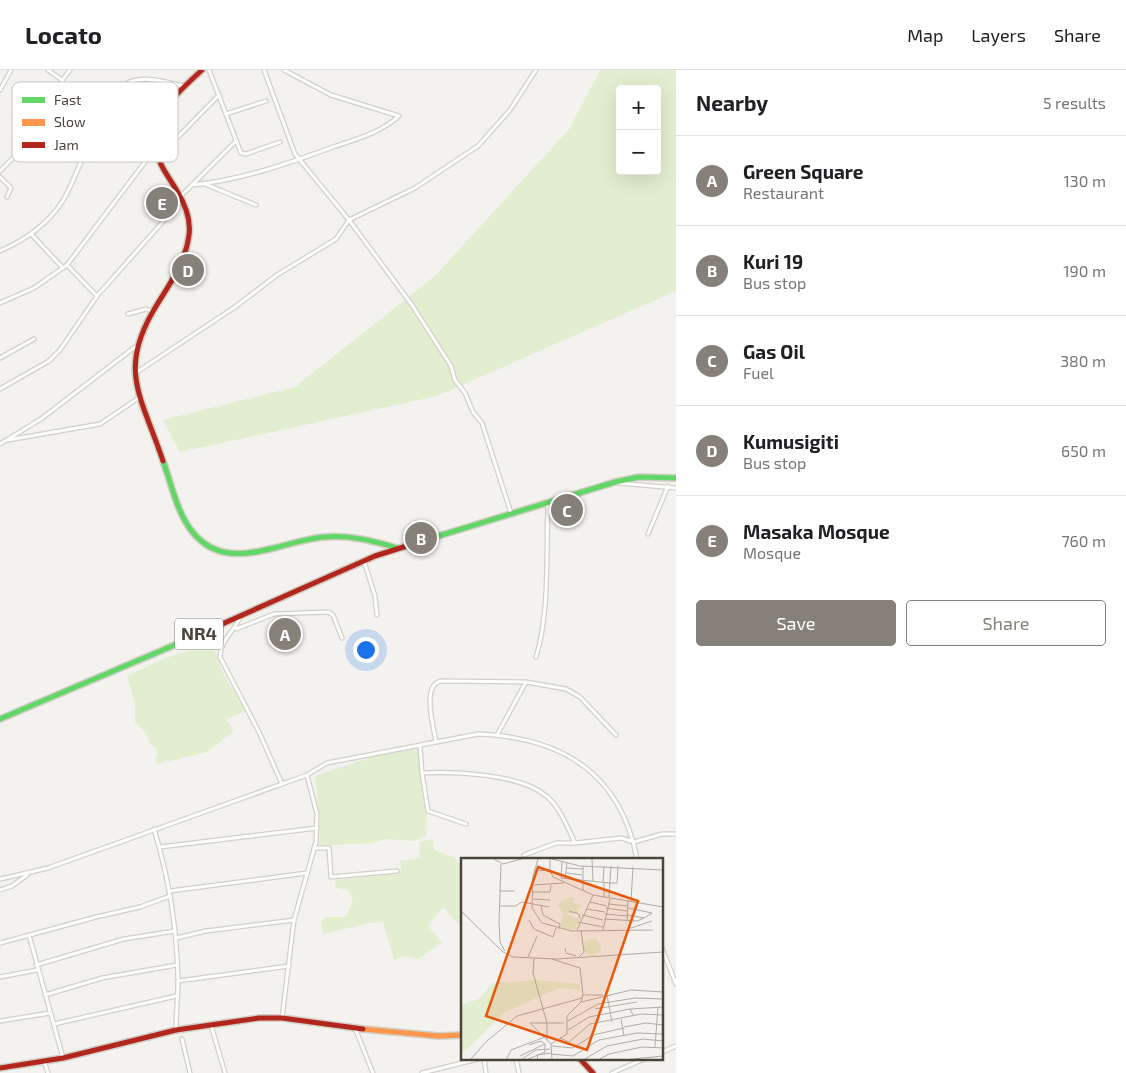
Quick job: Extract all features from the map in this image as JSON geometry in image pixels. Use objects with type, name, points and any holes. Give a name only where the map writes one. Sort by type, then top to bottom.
[{"type":"main road","points":[[178,93],[202,70]]},
{"type":"main road","points":[[159,162],[182,198],[188,223],[187,245],[181,263],[152,310],[135,347],[134,375],[140,397],[187,522],[195,536],[211,548],[224,553],[244,554],[294,541],[333,537],[379,542],[398,548]]},
{"type":"main road","name":"NR4","points":[[0,719],[240,617],[364,560],[615,482],[639,477],[676,478]]},
{"type":"main road","points":[[0,1068],[63,1058],[176,1030],[259,1018],[282,1018],[355,1028],[438,1036],[461,1036]]},
{"type":"main road","points":[[581,1060],[593,1073]]},
{"type":"street","points":[[0,90],[11,70]]},
{"type":"street","points":[[48,70],[62,80],[70,70]]},
{"type":"street","points":[[209,70],[241,153],[246,154],[280,142]]},
{"type":"street","points":[[264,70],[287,137],[300,160],[349,220],[412,305],[451,366],[456,380],[473,412],[482,423],[511,513]]},
{"type":"street","points":[[192,185],[268,171],[374,133],[399,116],[331,95],[284,70]]},
{"type":"street","points":[[134,375],[235,307],[277,275],[336,239],[349,220],[416,188],[478,146],[510,110],[536,70]]},
{"type":"street","points":[[131,82],[148,80],[160,82]]},
{"type":"street","points":[[178,85],[185,86]]},
{"type":"street","points":[[178,137],[219,95]]},
{"type":"street","points":[[226,114],[266,101]]},
{"type":"street","points":[[0,388],[49,361],[60,350],[97,296],[192,185],[236,141]]},
{"type":"street","points":[[0,171],[12,159]]},
{"type":"street","points":[[0,251],[32,235],[62,203],[82,162]]},
{"type":"street","points":[[0,303],[34,288],[67,265],[145,162]]},
{"type":"street","points":[[0,177],[11,188],[7,197]]},
{"type":"street","points":[[204,184],[256,205]]},
{"type":"street","points":[[32,235],[63,268]]},
{"type":"street","points":[[67,265],[97,296]]},
{"type":"street","points":[[128,314],[142,310],[152,310]]},
{"type":"street","points":[[0,358],[34,339]]},
{"type":"street","points":[[0,444],[41,419],[135,347]]},
{"type":"street","points":[[7,440],[100,424],[140,397]]},
{"type":"street","points":[[615,482],[626,486],[668,486],[676,488]]},
{"type":"street","points":[[648,534],[668,486]]},
{"type":"street","points":[[536,657],[545,593],[548,502]]},
{"type":"street","points":[[364,560],[375,596],[377,615]]},
{"type":"street","points":[[282,784],[259,732],[222,664],[220,650],[225,640],[235,630],[274,614],[328,612],[334,615],[342,638]]},
{"type":"street","points":[[235,630],[240,617]]},
{"type":"street","points":[[436,742],[429,697],[436,682],[466,680],[526,682],[573,692],[616,735]]},
{"type":"street","points":[[497,735],[526,682]]},
{"type":"street","points":[[0,879],[28,874],[307,775],[319,766],[338,760],[420,746],[467,735],[497,735],[534,742],[564,755],[593,774],[603,782],[618,804],[634,842],[637,858]]},
{"type":"street","points":[[420,746],[428,811],[466,824]]},
{"type":"street","points":[[422,773],[482,774],[506,779],[540,791],[549,798],[575,843]]},
{"type":"street","points":[[282,1018],[294,920],[314,848],[317,828],[317,814],[307,775]]},
{"type":"street","points":[[160,847],[317,828]]},
{"type":"street","points":[[154,829],[170,891],[176,938],[178,981],[176,1030]]},
{"type":"street","points":[[524,855],[546,845],[620,838],[634,842],[662,834],[676,834]]},
{"type":"street","points":[[314,848],[330,848],[331,877],[397,870]]},
{"type":"street","points":[[0,890],[12,886],[28,874]]},
{"type":"street","points":[[170,891],[307,874]]},
{"type":"street","points":[[0,943],[140,907],[170,896]]},
{"type":"street","points":[[176,938],[206,931],[294,920]]},
{"type":"street","points":[[36,965],[124,939],[175,931]]},
{"type":"street","points":[[29,935],[37,970],[63,1058]]},
{"type":"street","points":[[664,954],[676,984]]},
{"type":"street","points":[[45,995],[109,976],[177,965]]},
{"type":"street","points":[[178,981],[289,966]]},
{"type":"street","points":[[0,977],[37,970]]},
{"type":"street","points":[[54,1024],[176,996]]},
{"type":"street","points":[[0,1021],[50,1013]]},
{"type":"street","points":[[211,1025],[225,1073]]},
{"type":"street","points":[[355,1028],[373,1073]]},
{"type":"street","points":[[182,1040],[190,1073]]},
{"type":"street","points":[[664,1051],[676,1046]]},
{"type":"street","points":[[422,1073],[474,1060]]},
{"type":"street","points":[[484,1060],[486,1073]]},
{"type":"street","points":[[516,1060],[519,1073]]},
{"type":"street","points":[[612,1073],[642,1060]]},
{"type":"street","points":[[44,1061],[48,1073]]},
{"type":"green space","points":[[600,70],[676,70],[676,291],[437,396],[180,452],[163,420],[295,387],[436,275],[570,128]]},
{"type":"green space","points":[[210,645],[215,651],[226,678],[247,711],[226,719],[234,731],[207,752],[157,764],[155,758],[158,754],[155,746],[151,745],[145,732],[135,722],[135,705],[127,676],[165,658]]},
{"type":"green space","points":[[414,747],[414,750],[418,748],[427,815],[426,836],[414,841],[387,839],[370,843],[319,846],[320,819],[315,776],[387,752]]},
{"type":"green space","points":[[433,839],[434,850],[454,857],[461,864],[461,924],[443,907],[428,926],[442,943],[418,959],[404,956],[394,960],[383,922],[370,923],[323,934],[321,923],[325,917],[346,917],[353,899],[348,890],[336,888],[335,880],[396,874],[401,870],[400,861],[420,858],[419,842]]},
{"type":"traffic: fast","points":[[163,461],[179,509],[189,527],[195,535],[209,546],[224,552],[240,554],[257,552],[325,537],[362,539],[397,548]]},
{"type":"traffic: fast","points":[[432,538],[615,482],[639,477],[676,478]]},
{"type":"traffic: fast","points":[[0,719],[184,641]]},
{"type":"traffic: slow","points":[[363,1029],[438,1036],[461,1035]]},
{"type":"traffic: jam","points":[[178,93],[202,70]]},
{"type":"traffic: jam","points":[[160,162],[183,201],[187,212],[189,229],[185,254],[173,279],[145,326],[138,346],[135,365],[136,382],[163,461]]},
{"type":"traffic: jam","points":[[184,641],[375,556],[432,538]]},
{"type":"traffic: jam","points":[[0,1068],[63,1058],[176,1030],[259,1018],[282,1018],[363,1029]]},
{"type":"traffic: jam","points":[[581,1060],[593,1073]]},
{"type":"place","name":"Masaka Mosque","points":[[162,203]]},
{"type":"place","name":"Kumusigiti","points":[[188,270]]},
{"type":"place","name":"Gas Oil","points":[[567,510]]},
{"type":"place","name":"Kuri 19","points":[[421,538]]},
{"type":"place","name":"Green Square","points":[[285,634]]}]
